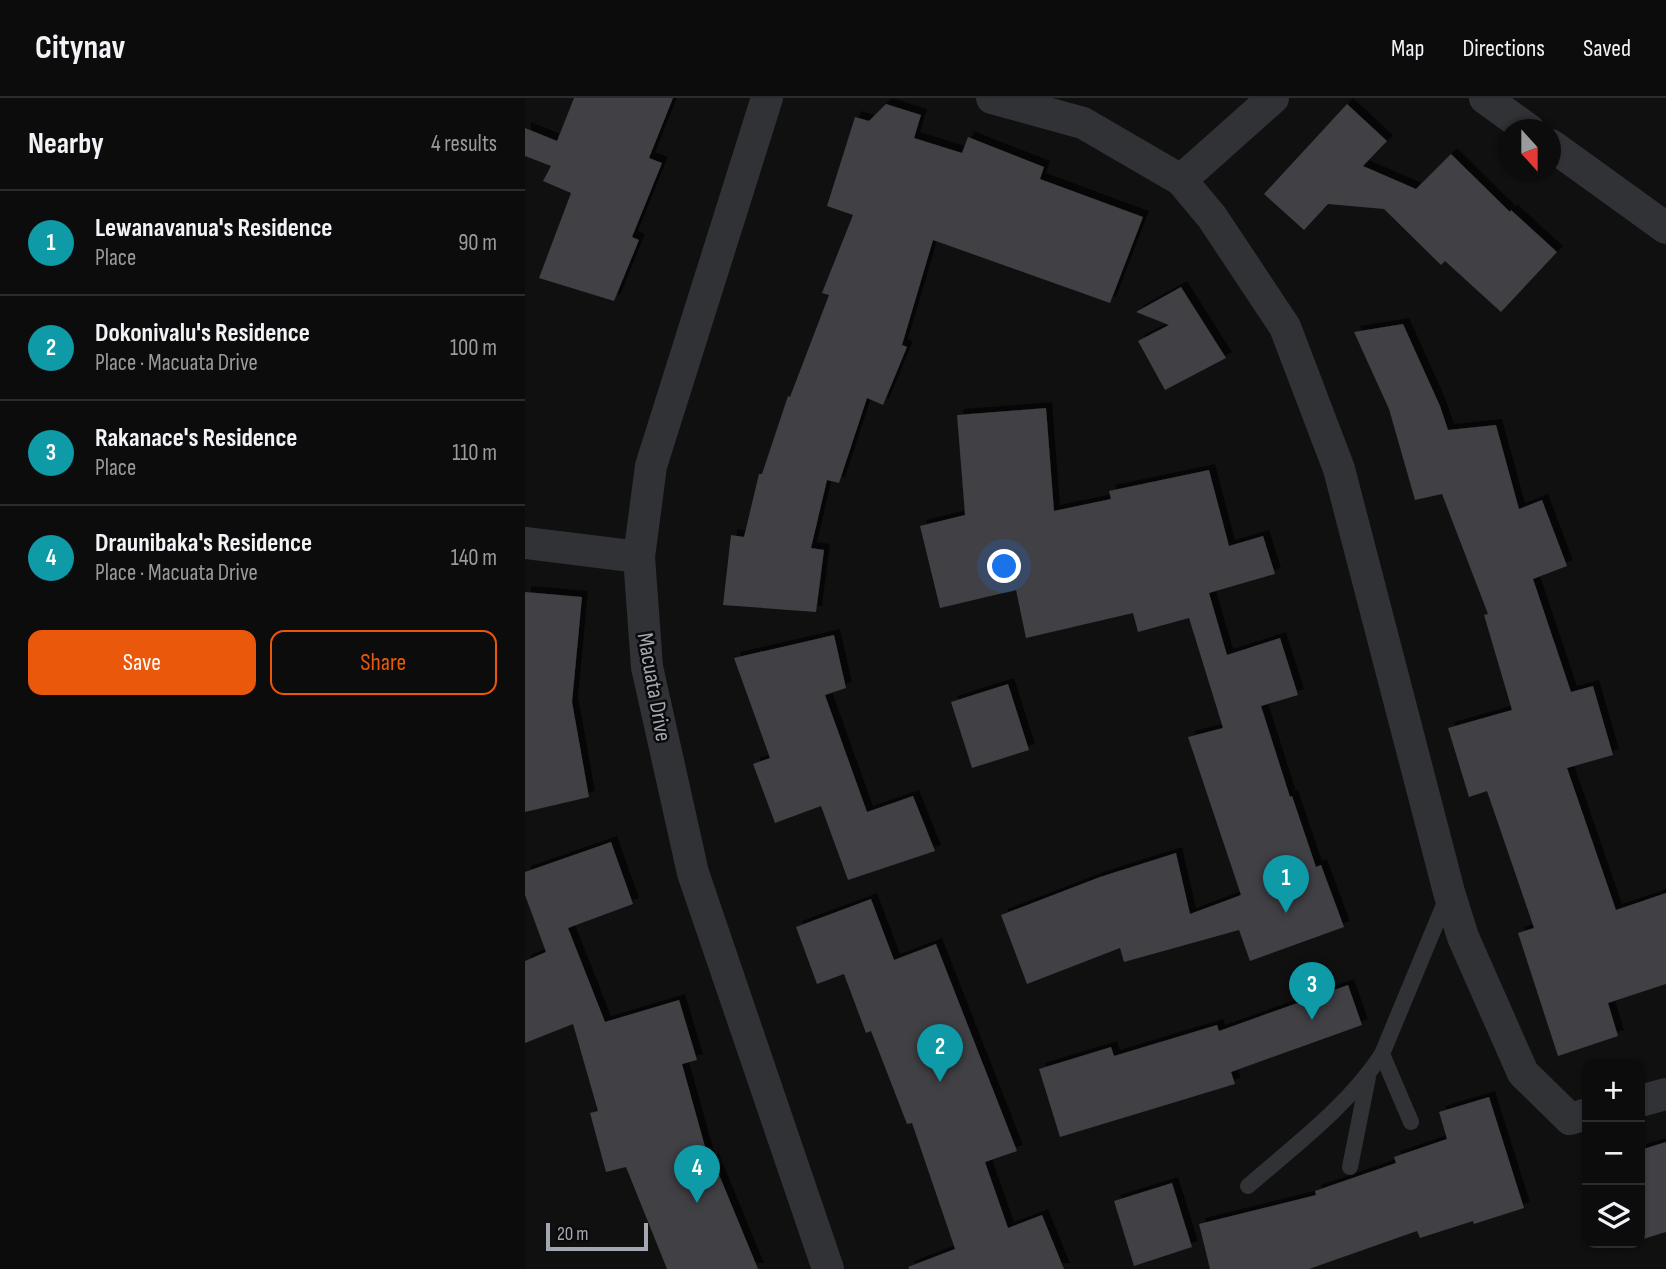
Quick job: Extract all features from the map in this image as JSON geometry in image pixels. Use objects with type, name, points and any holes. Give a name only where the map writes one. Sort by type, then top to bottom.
[{"type":"street","name":"Macuata Drive","points":[[767,98],[651,466],[639,557],[647,667],[693,873],[828,1269]]},
{"type":"street","points":[[992,98],[1083,123],[1181,180],[1212,217],[1285,327],[1339,469],[1462,937],[1523,1073],[1570,1119],[1582,1115]]},
{"type":"street","points":[[1181,180],[1273,98]]},
{"type":"street","points":[[1485,98],[1514,119]]},
{"type":"street","points":[[1561,152],[1666,228]]},
{"type":"street","points":[[525,543],[639,557]]},
{"type":"street","points":[[1645,1100],[1666,1094]]},
{"type":"lane","points":[[1248,1186],[1306,1136],[1368,1076],[1382,1054],[1449,892]]},
{"type":"lane","points":[[1382,1054],[1411,1122]]},
{"type":"lane","points":[[1350,1167],[1368,1076]]},
{"type":"building","points":[[574,98],[673,98],[649,158],[662,163],[632,237],[639,240],[614,301],[539,278],[571,193],[543,181],[551,166],[525,156],[525,128],[557,141]]},
{"type":"building","points":[[886,104],[921,115],[914,138],[962,153],[968,137],[1044,167],[1040,179],[1143,217],[1110,303],[933,240],[902,345],[907,347],[883,405],[867,398],[839,483],[827,480],[811,548],[824,550],[816,612],[723,605],[731,535],[744,537],[759,474],[762,474],[788,396],[790,397],[829,295],[822,293],[853,215],[827,206],[855,117],[869,121]]},
{"type":"building","points":[[1347,104],[1387,141],[1363,166],[1416,189],[1451,154],[1510,212],[1511,210],[1557,252],[1501,312],[1445,261],[1441,265],[1384,209],[1328,204],[1304,230],[1264,194]]},
{"type":"building","points":[[1181,287],[1226,358],[1165,390],[1138,341],[1169,325],[1136,312]]},
{"type":"building","points":[[1403,324],[1448,430],[1496,425],[1519,509],[1542,500],[1567,566],[1533,579],[1571,692],[1593,686],[1613,755],[1567,768],[1616,910],[1666,893],[1666,984],[1608,1003],[1618,1036],[1558,1056],[1518,933],[1534,928],[1487,791],[1469,797],[1448,728],[1512,710],[1484,615],[1488,614],[1442,494],[1415,500],[1389,409],[1354,332]]},
{"type":"building","points":[[1046,408],[1054,511],[1111,499],[1109,491],[1209,470],[1229,546],[1263,536],[1275,574],[1209,593],[1227,655],[1280,638],[1298,695],[1261,706],[1316,867],[1321,865],[1344,927],[1250,961],[1239,930],[1124,962],[1120,948],[1027,984],[1001,915],[1100,877],[1176,853],[1190,914],[1241,895],[1188,737],[1223,728],[1189,618],[1138,632],[1133,613],[1026,638],[1016,590],[940,608],[920,526],[965,515],[957,415]]},
{"type":"building","points":[[525,592],[582,597],[572,702],[589,797],[525,812]]},
{"type":"building","points":[[834,635],[846,688],[825,695],[867,812],[913,796],[935,851],[848,880],[821,806],[775,823],[753,764],[770,758],[734,658]]},
{"type":"building","points":[[1008,684],[1029,750],[972,768],[951,702]]},
{"type":"building","points":[[611,842],[633,904],[568,928],[605,1022],[679,1000],[697,1060],[682,1064],[709,1161],[713,1160],[758,1269],[667,1269],[626,1167],[606,1172],[590,1113],[598,1111],[573,1024],[525,1043],[525,961],[546,952],[525,895],[525,872]]},
{"type":"building","points":[[871,899],[894,960],[936,944],[1017,1151],[985,1162],[1008,1228],[1042,1215],[1064,1269],[909,1269],[908,1267],[955,1249],[912,1123],[907,1124],[871,1031],[866,1033],[844,974],[817,984],[796,927]]},
{"type":"building","points":[[1348,985],[1362,1025],[1231,1072],[1235,1084],[1060,1137],[1039,1069],[1111,1047],[1114,1056],[1217,1025],[1219,1031]]},
{"type":"building","points":[[1489,1097],[1524,1208],[1420,1238],[1417,1231],[1309,1269],[1210,1269],[1199,1224],[1316,1195],[1315,1191],[1396,1163],[1394,1157],[1447,1139],[1439,1112]]},
{"type":"building","points":[[1666,1142],[1666,1232],[1645,1238],[1645,1185],[1645,1148]]},
{"type":"building","points":[[1172,1183],[1192,1247],[1134,1266],[1114,1201]]},
{"type":"place","name":"Lewanavanua's Residence","points":[[1286,913]]},
{"type":"place","name":"Rakanace's Residence","points":[[1312,1020]]},
{"type":"place","name":"Dokonivalu's Residence","points":[[940,1082]]},
{"type":"place","name":"Draunibaka's Residence","points":[[697,1203]]}]
